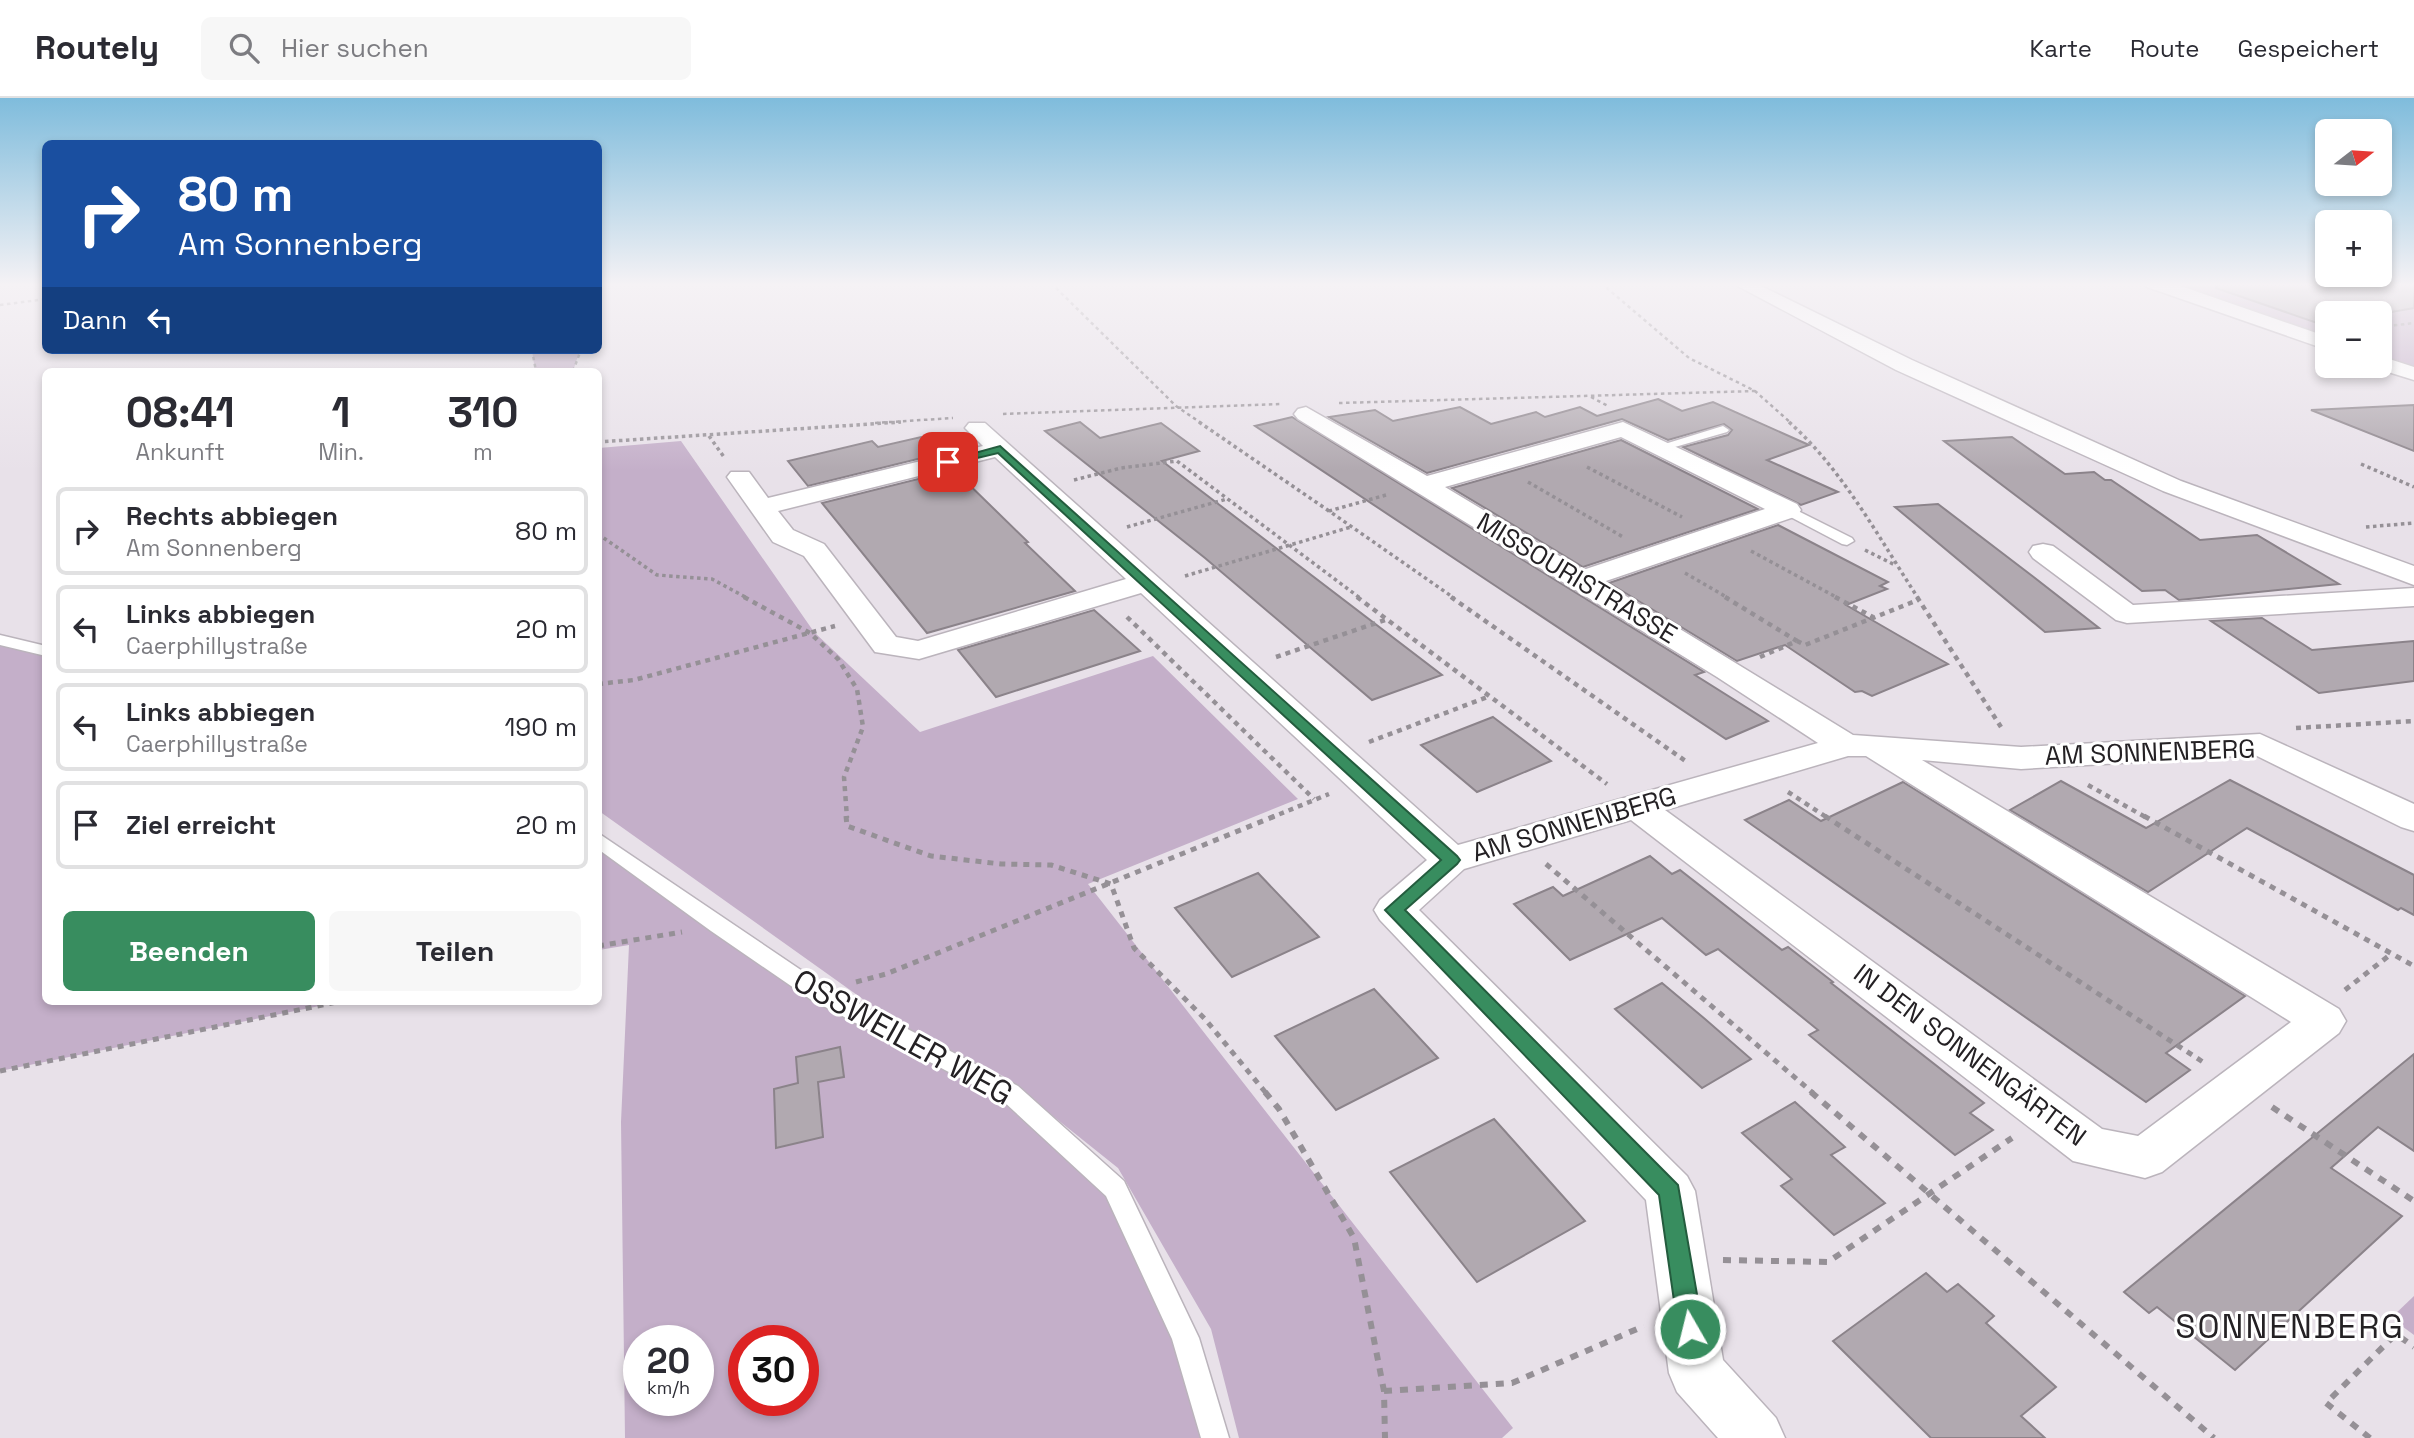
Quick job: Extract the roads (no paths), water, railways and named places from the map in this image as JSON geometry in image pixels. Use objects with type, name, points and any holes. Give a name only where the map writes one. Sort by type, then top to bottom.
[{"type":"street","points":[[1865,346],[2172,486],[2414,576]]},
{"type":"street","points":[[2392,366],[2414,374]]},
{"type":"street","name":"MISSOURISTRASSE","points":[[1299,409],[1728,670],[1859,745]]},
{"type":"street","points":[[978,420],[1000,449],[1451,860]]},
{"type":"street","points":[[1424,485],[1623,429],[1788,510]]},
{"type":"street","points":[[762,508],[1000,449]]},
{"type":"street","points":[[740,477],[783,536],[814,550],[886,645],[919,650],[1148,584]]},
{"type":"street","points":[[1581,580],[1788,510]]},
{"type":"street","points":[[2043,552],[2127,614],[2414,597]]},
{"type":"street","name":"AM SONNENBERG","points":[[1756,1438],[1697,1373],[1670,1191],[1394,910],[1451,860],[1755,771],[1859,745],[2021,758],[2260,744],[2414,820]]},
{"type":"street","name":"IN DEN SONNENGÄRTEN","points":[[1636,806],[2090,1147],[2145,1158],[2324,1020],[1859,745]]},
{"type":"lane","points":[[1661,447],[1723,430]]},
{"type":"lane","points":[[1788,510],[1847,541]]},
{"type":"lane","points":[[0,640],[42,650]]},
{"type":"lane","name":"OSSWEILER WEG","points":[[602,842],[718,926],[818,993],[1010,1093],[1115,1189],[1185,1338],[1215,1438]]},
{"type":"district","name":"SONNENBERG","points":[[2290,1326]]}]
